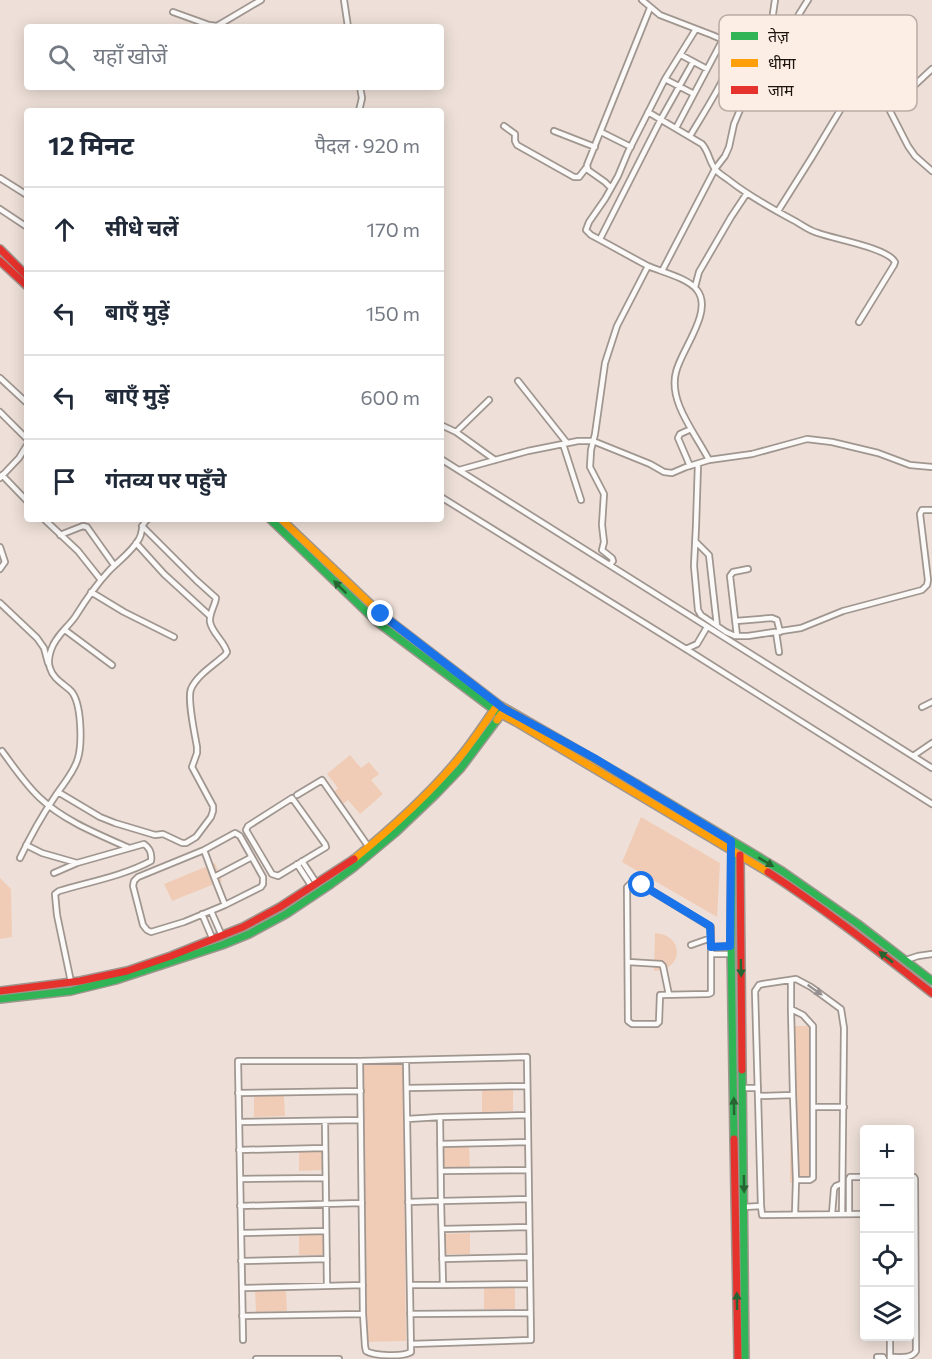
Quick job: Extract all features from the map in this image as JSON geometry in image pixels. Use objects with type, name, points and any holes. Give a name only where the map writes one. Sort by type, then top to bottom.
[{"type":"street","points":[[220,24],[261,0]]},
{"type":"street","points":[[344,0],[348,24]]},
{"type":"street","points":[[642,0],[660,15],[719,38]]},
{"type":"street","points":[[773,15],[775,0]]},
{"type":"street","points":[[798,15],[808,0]]},
{"type":"street","points":[[504,126],[515,134],[517,145],[574,177],[579,177],[586,168],[595,147],[649,4]]},
{"type":"street","points":[[173,12],[206,24]]},
{"type":"street","points":[[696,29],[665,79],[611,188],[586,230],[648,266],[695,287],[701,296],[702,308],[698,321],[674,378],[677,402],[709,460]]},
{"type":"street","points":[[676,128],[719,46]]},
{"type":"street","points":[[681,55],[707,69]]},
{"type":"street","points":[[600,239],[661,119],[693,62]]},
{"type":"street","points":[[917,83],[932,69]]},
{"type":"street","points":[[665,79],[694,94]]},
{"type":"street","points":[[690,136],[719,84]]},
{"type":"street","points":[[360,108],[362,98],[361,90]]},
{"type":"street","points":[[662,272],[715,169],[725,156],[740,111]]},
{"type":"street","points":[[778,211],[840,111]]},
{"type":"street","points":[[890,111],[908,146],[915,156],[931,170]]},
{"type":"street","points":[[648,112],[705,147],[715,169],[747,193],[815,233],[877,250],[895,259],[894,265],[859,322]]},
{"type":"street","points":[[554,131],[595,147]]},
{"type":"street","points":[[601,132],[631,147]]},
{"type":"street","points":[[586,168],[611,188]]},
{"type":"street","points":[[0,178],[24,193]]},
{"type":"street","points":[[695,287],[699,272],[747,193]]},
{"type":"street","points":[[0,209],[24,225]]},
{"type":"street","points":[[0,249],[24,273]]},
{"type":"street","points":[[0,261],[24,283]]},
{"type":"street","points":[[610,565],[612,558],[602,550],[604,494],[590,467],[590,456],[605,363],[617,327],[648,266]]},
{"type":"street","points":[[0,378],[24,400]]},
{"type":"street","points":[[518,381],[565,444],[581,500]]},
{"type":"street","points":[[456,432],[489,400]]},
{"type":"street","points":[[0,412],[24,436]]},
{"type":"street","points":[[444,426],[456,432],[495,460]]},
{"type":"street","points":[[690,466],[678,438],[680,434],[691,429]]},
{"type":"street","points":[[459,470],[528,450],[578,441],[593,441],[672,474],[709,460],[752,454],[807,439],[878,453],[910,465],[932,466]]},
{"type":"street","points":[[24,450],[1,477],[24,498]]},
{"type":"street","points":[[444,461],[932,768]]},
{"type":"street","points":[[698,464],[694,566],[698,610],[701,615],[717,626],[737,636],[801,628],[843,611],[925,587],[928,580],[920,514],[922,510],[932,510]]},
{"type":"street","points":[[444,499],[932,804]]},
{"type":"street","points":[[47,522],[78,552],[101,580]]},
{"type":"street","points":[[49,665],[55,642],[91,592],[136,543],[145,522]]},
{"type":"street","points":[[273,522],[377,622],[500,709],[594,758],[782,871],[932,981]]},
{"type":"street","points":[[284,522],[381,614],[516,722],[809,899],[932,993]]},
{"type":"street","points":[[60,535],[83,526],[87,527],[114,566]]},
{"type":"street","points":[[58,792],[100,817],[155,835],[163,834],[182,843],[196,837],[211,817],[213,808],[192,767],[197,747],[190,692],[200,678],[227,652],[210,624],[216,598],[142,526]]},
{"type":"street","points":[[696,542],[709,555],[717,626]]},
{"type":"street","points":[[136,543],[164,574],[210,616]]},
{"type":"street","points":[[0,547],[5,562],[0,569]]},
{"type":"street","points":[[737,636],[730,576],[733,572],[748,569]]},
{"type":"street","points":[[925,587],[932,590]]},
{"type":"street","points":[[91,592],[174,637]]},
{"type":"street","points":[[0,603],[41,643],[53,676],[73,693],[78,707],[80,731],[78,759],[20,858]]},
{"type":"street","points":[[735,621],[772,618],[777,620],[779,652]]},
{"type":"street","points":[[686,649],[701,640],[707,627]]},
{"type":"street","points":[[64,630],[112,665]]},
{"type":"street","points":[[922,707],[932,702]]},
{"type":"street","points":[[0,991],[71,982],[127,970],[213,940],[280,907],[346,865],[389,830],[427,794],[500,709]]},
{"type":"street","points":[[0,999],[81,989],[128,977],[174,963],[261,927],[344,875],[418,812],[469,758],[500,709]]},
{"type":"street","points":[[913,756],[932,743]]},
{"type":"street","points":[[2,751],[25,782],[49,805],[79,825],[129,848]]},
{"type":"street","points":[[297,795],[322,780],[368,846]]},
{"type":"street","points":[[292,798],[326,846],[300,863],[274,876],[246,830],[248,825],[292,798]]},
{"type":"street","points":[[237,833],[252,857],[263,877],[261,886],[225,905],[184,922],[149,931],[143,925],[133,886],[138,877],[204,850],[237,833]]},
{"type":"street","points":[[731,841],[738,1359]]},
{"type":"street","points":[[54,873],[77,863],[144,844],[152,856],[151,861],[125,872],[55,894],[71,982]]},
{"type":"street","points":[[26,845],[42,853],[77,863]]},
{"type":"street","points":[[740,846],[745,1359]]},
{"type":"street","points":[[204,850],[225,905]]},
{"type":"street","points":[[214,877],[252,857]]},
{"type":"street","points":[[300,863],[315,885]]},
{"type":"street","points":[[631,883],[642,885],[710,926],[711,938],[710,994],[660,995],[658,1024],[630,1023],[628,1021],[627,886],[631,883]]},
{"type":"street","points":[[211,911],[222,936]]},
{"type":"street","points":[[202,914],[213,940]]},
{"type":"street","points":[[691,945],[711,938]]},
{"type":"street","points":[[711,947],[731,950]]},
{"type":"street","points":[[711,954],[731,950]]},
{"type":"street","points":[[906,960],[932,954]]},
{"type":"street","points":[[628,962],[661,964],[669,995]]},
{"type":"street","points":[[842,1214],[844,1028],[841,1009],[796,979],[764,984],[756,991],[762,1215],[860,1214]]},
{"type":"street","points":[[791,980],[795,1214]]},
{"type":"street","points":[[791,1009],[802,1014],[813,1026],[813,1178],[796,1180]]},
{"type":"street","points":[[732,1011],[742,1010]]},
{"type":"street","points":[[243,1340],[238,1061],[527,1057],[531,1340],[411,1344]]},
{"type":"street","points":[[360,1061],[363,1314],[366,1351],[386,1357],[411,1352],[406,1060]]},
{"type":"street","points":[[407,1088],[527,1086]]},
{"type":"street","points":[[743,1088],[758,1088]]},
{"type":"street","points":[[238,1093],[361,1091]]},
{"type":"street","points":[[758,1096],[793,1095]]},
{"type":"street","points":[[813,1107],[844,1107]]},
{"type":"street","points":[[407,1119],[528,1115]]},
{"type":"street","points":[[440,1117],[442,1286]]},
{"type":"street","points":[[239,1122],[361,1120]]},
{"type":"street","points":[[325,1121],[327,1286]]},
{"type":"street","points":[[440,1144],[528,1142]]},
{"type":"street","points":[[240,1150],[325,1148]]},
{"type":"street","points":[[441,1171],[528,1170]]},
{"type":"street","points":[[849,1214],[849,1179],[860,1177]]},
{"type":"street","points":[[877,1357],[911,1356],[916,1351],[914,1177]]},
{"type":"street","points":[[240,1179],[326,1178]]},
{"type":"street","points":[[832,1214],[834,1189],[842,1184]]},
{"type":"street","points":[[408,1202],[529,1200]]},
{"type":"street","points":[[240,1206],[362,1203]]},
{"type":"street","points":[[744,1207],[760,1206]]},
{"type":"street","points":[[442,1229],[529,1227]]},
{"type":"street","points":[[241,1233],[326,1231]]},
{"type":"street","points":[[442,1258],[530,1257]]},
{"type":"street","points":[[241,1261],[327,1259]]},
{"type":"street","points":[[410,1285],[530,1284]]},
{"type":"street","points":[[242,1288],[363,1286]]},
{"type":"street","points":[[410,1314],[530,1313]]},
{"type":"street","points":[[242,1317],[363,1314]]},
{"type":"street","points":[[888,1358],[890,1341]]},
{"type":"street","points":[[256,1359],[339,1359]]},
{"type":"shaded area","points":[[350,755],[361,768],[369,762],[379,774],[371,780],[383,794],[360,814],[348,800],[339,807],[329,796],[338,788],[327,774]]},
{"type":"shaded area","points":[[641,817],[720,863],[717,917],[622,862]]},
{"type":"shaded area","points":[[215,863],[222,881],[172,901],[164,884]]},
{"type":"shaded area","points":[[0,878],[11,889],[12,937],[0,939]]},
{"type":"shaded area","points":[[655,933],[665,935],[672,940],[677,952],[671,965],[654,971]]},
{"type":"shaded area","points":[[790,1026],[811,1026],[812,1182],[790,1183]]},
{"type":"shaded area","points":[[363,1062],[403,1062],[406,1341],[367,1342]]},
{"type":"shaded area","points":[[482,1090],[513,1090],[513,1111],[482,1112]]},
{"type":"shaded area","points":[[254,1095],[284,1095],[285,1116],[254,1117]]},
{"type":"shaded area","points":[[469,1146],[470,1167],[442,1167],[442,1147]]},
{"type":"shaded area","points":[[299,1150],[323,1150],[323,1170],[299,1171]]},
{"type":"shaded area","points":[[470,1233],[470,1254],[444,1254],[443,1234]]},
{"type":"shaded area","points":[[299,1235],[324,1235],[324,1255],[299,1255]]},
{"type":"shaded area","points":[[515,1287],[515,1309],[484,1309],[484,1288]]},
{"type":"shaded area","points":[[255,1290],[286,1290],[287,1311],[256,1312]]},
{"type":"traffic: fast","points":[[273,522],[377,622],[497,712]]},
{"type":"traffic: fast","points":[[0,999],[71,991],[116,980],[222,945],[249,934],[286,914],[353,868],[395,833],[461,768],[497,720]]},
{"type":"traffic: fast","points":[[637,784],[782,871],[858,924],[932,981]]},
{"type":"traffic: fast","points":[[732,849],[734,1139]]},
{"type":"traffic: fast","points":[[742,1070],[745,1359]]},
{"type":"traffic: slow","points":[[284,522],[381,614],[498,704],[637,784]]},
{"type":"traffic: slow","points":[[354,859],[436,785],[465,751],[498,704]]},
{"type":"traffic: slow","points":[[497,720],[501,714],[516,722],[768,872]]},
{"type":"traffic: jam","points":[[0,249],[24,273]]},
{"type":"traffic: jam","points":[[0,261],[24,283]]},
{"type":"traffic: jam","points":[[740,855],[742,1070]]},
{"type":"traffic: jam","points":[[0,991],[80,981],[127,971],[171,956],[243,927],[280,907],[354,859]]},
{"type":"traffic: jam","points":[[768,872],[831,915],[932,993]]},
{"type":"traffic: jam","points":[[734,1139],[738,1359]]},
{"type":"route","points":[[381,614],[503,708],[594,758],[731,841],[730,946],[711,947],[710,926],[642,885]]}]
